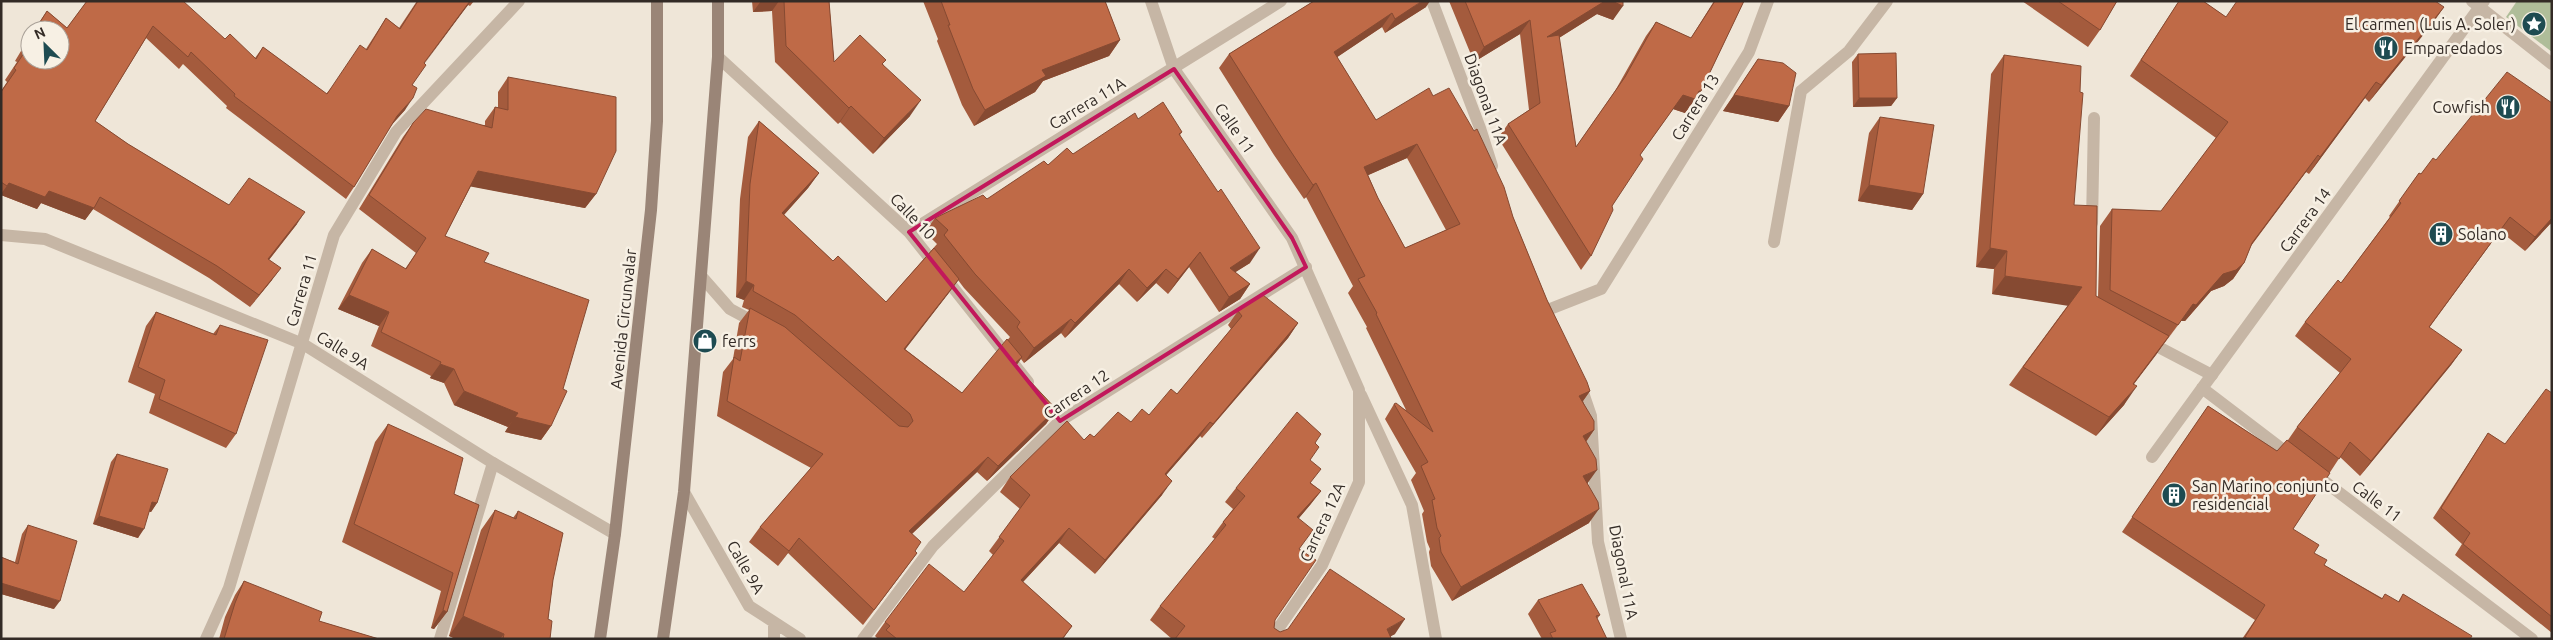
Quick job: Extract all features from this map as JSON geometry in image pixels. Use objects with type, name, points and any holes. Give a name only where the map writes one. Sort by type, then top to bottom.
[{"type":"main road","name":"Avenida Circunvalar","points":[[600,639],[615,534],[651,210],[657,120],[657,1]]},
{"type":"main road","points":[[663,639],[684,492],[718,57],[718,1]]},
{"type":"street","name":"Carrera 11","points":[[206,639],[229,588],[334,235],[396,132],[519,1]]},
{"type":"street","name":"Calle 11","points":[[1151,1],[1174,69],[1292,238],[1306,267]]},
{"type":"street","name":"Carrera 11A","points":[[909,232],[1281,1]]},
{"type":"street","name":"Diagonal 11A","points":[[1432,1],[1480,128],[1497,183]]},
{"type":"street","name":"Carrera 13","points":[[1545,311],[1601,289],[1752,55],[1768,1]]},
{"type":"street","points":[[1774,242],[1797,88],[1850,51],[1887,1]]},
{"type":"street","points":[[2479,3],[2552,64]]},
{"type":"street","name":"Carrera 14","points":[[2152,457],[2479,3]]},
{"type":"street","name":"Calle 10","points":[[718,57],[909,232],[1036,390]]},
{"type":"street","points":[[2092,234],[2094,118]]},
{"type":"street","name":"Calle 9A","points":[[1,236],[45,239],[303,344],[493,464],[615,534]]},
{"type":"street","name":"Carrera 12A","points":[[1271,639],[1322,565],[1359,482],[1359,390],[1306,267]]},
{"type":"street","name":"Carrera 12","points":[[863,639],[933,546],[1057,417],[1306,267]]},
{"type":"street","points":[[701,276],[730,308],[770,331]]},
{"type":"street","points":[[2134,334],[2212,375]]},
{"type":"street","name":"Diagonal 11A","points":[[1572,366],[1585,393],[1591,416],[1598,542],[1621,639]]},
{"type":"street","name":"Calle 11","points":[[2202,388],[2532,639]]},
{"type":"street","points":[[1359,390],[1412,505],[1436,639]]},
{"type":"street","points":[[440,639],[493,464]]},
{"type":"street","name":"Calle 9A","points":[[684,492],[749,606],[800,639]]},
{"type":"street","points":[[774,623],[774,639]]},
{"type":"highlighted area","points":[[1174,69],[1292,238],[1306,267],[1060,421],[909,232]]},
{"type":"green space","name":"El carmen (Luis A. Soler)","points":[[2517,1],[2552,1],[2552,52],[2506,17]]},
{"type":"building","points":[[87,1],[183,1],[225,39],[230,34],[256,59],[263,47],[327,94],[360,45],[367,50],[386,18],[400,29],[418,1],[470,1],[424,63],[426,65],[412,85],[417,88],[413,98],[397,116],[354,187],[234,96],[235,94],[191,52],[188,57],[153,26],[95,121],[128,144],[229,205],[249,178],[305,212],[268,259],[281,268],[259,295],[217,266],[100,197],[94,208],[49,191],[45,197],[9,183],[7,186],[1,182],[1,92],[16,70],[14,68],[20,59],[20,70],[70,70],[70,24]]},
{"type":"building","points":[[784,1],[829,1],[834,62],[860,35],[886,60],[882,64],[921,100],[884,138],[851,106],[849,108],[786,46]]},
{"type":"building","points":[[941,1],[1105,1],[1120,40],[1042,70],[1046,76],[985,110],[973,89],[948,25],[950,25]]},
{"type":"building","points":[[1314,1],[1422,1],[1395,19],[1392,13],[1334,52],[1376,120],[1429,88],[1433,96],[1449,88],[1474,131],[1477,129],[1504,187],[1513,217],[1547,300],[1590,391],[1579,396],[1594,421],[1594,430],[1583,436],[1596,459],[1597,470],[1583,476],[1598,502],[1599,509],[1461,587],[1441,552],[1439,538],[1441,536],[1437,528],[1432,500],[1435,499],[1421,466],[1428,462],[1394,404],[1396,403],[1433,432],[1377,313],[1358,279],[1365,276],[1316,183],[1313,185],[1229,54]],"holes":[[[1417,144],[1460,224],[1405,248],[1378,198],[1364,167]]]},
{"type":"building","points":[[1465,1],[1605,1],[1547,37],[1559,35],[1576,147],[1625,77],[1656,22],[1691,38],[1715,1],[1744,1],[1701,91],[1699,91],[1695,99],[1683,95],[1640,155],[1643,159],[1612,206],[1613,210],[1591,256],[1508,124],[1540,103],[1530,20],[1484,47]]},
{"type":"building","points":[[1612,1],[1623,1],[1623,6]]},
{"type":"building","points":[[2058,1],[2117,1],[2100,30]]},
{"type":"building","points":[[2179,1],[2203,1],[2226,17],[2237,1],[2435,1],[2444,7],[2381,85],[2376,82],[2320,157],[2318,155],[2252,243],[2244,263],[2236,270],[2223,274],[2196,305],[2193,304],[2178,325],[2110,290],[2112,209],[2161,211],[2228,122],[2141,60]]},
{"type":"building","points":[[47,11],[58,20],[41,20]]},
{"type":"building","points":[[1896,53],[1897,98],[1859,98],[1858,54]]},
{"type":"building","points":[[2004,55],[2081,66],[2080,92],[2083,93],[2074,205],[2097,206],[2096,296],[2169,336],[2133,384],[2137,386],[2109,417],[2023,367],[2082,287],[2005,276],[2007,251],[1990,248]]},
{"type":"building","points":[[1758,59],[1783,63],[1796,73],[1789,106],[1734,95]]},
{"type":"building","points":[[2507,72],[2552,103],[2552,218],[2535,237],[2510,217],[2429,327],[2462,350],[2371,461],[2350,442],[2339,459],[2297,427],[2351,359],[2305,322],[2338,280],[2341,283],[2401,203],[2399,201],[2419,173],[2421,174],[2433,158],[2436,160]]},
{"type":"building","points":[[508,77],[616,97],[616,151],[596,194],[478,171],[445,236],[489,253],[484,262],[589,300],[563,389],[567,391],[551,426],[515,417],[518,413],[464,391],[454,369],[440,364],[441,362],[381,332],[389,312],[349,295],[372,249],[406,269],[426,238],[369,195],[413,123],[426,109],[492,128],[495,107],[508,110]]},
{"type":"building","points":[[1163,102],[1182,132],[1179,134],[1218,192],[1221,189],[1260,248],[1230,268],[1250,284],[1229,297],[1200,252],[1178,279],[1166,269],[1147,288],[1129,269],[1075,323],[1071,319],[1034,348],[1017,327],[1020,322],[975,274],[944,235],[948,230],[935,218],[983,195],[987,199],[1044,161],[1048,165],[1067,148],[1073,154],[1135,113],[1138,119]]},
{"type":"building","points":[[1880,117],[1934,125],[1923,194],[1869,185]]},
{"type":"building","points":[[759,121],[819,173],[782,213],[833,261],[838,256],[886,302],[934,248],[959,279],[904,349],[962,393],[1007,339],[1022,357],[1014,364],[1056,409],[998,466],[988,457],[909,531],[921,542],[915,551],[917,553],[874,610],[799,538],[789,551],[760,527],[823,454],[727,401],[734,357],[740,361],[750,308],[785,327],[899,426],[908,427],[913,421],[910,414],[795,315],[753,291],[754,285],[746,281],[750,184]]},
{"type":"building","points":[[1263,295],[1298,323],[1213,424],[1210,422],[1165,474],[1172,481],[1105,560],[1069,528],[1021,580],[1072,626],[1062,639],[897,639],[886,630],[890,626],[885,622],[929,564],[964,592],[1004,541],[999,537],[1030,495],[1010,477],[1067,421],[1084,440],[1090,434],[1094,437],[1118,412],[1131,422],[1142,409],[1149,415],[1171,389],[1177,394],[1242,316],[1238,311]]},
{"type":"building","points":[[156,312],[216,335],[220,325],[268,340],[236,434],[159,399],[165,380],[138,367]]},
{"type":"building","points":[[2546,389],[2552,393],[2552,617],[2463,544],[2470,533],[2441,508],[2488,433],[2505,444]]},
{"type":"building","points":[[2208,406],[2277,451],[2287,440],[2330,473],[2293,529],[2319,545],[2314,553],[2327,560],[2324,565],[2382,599],[2385,594],[2399,602],[2403,594],[2472,636],[2470,639],[2248,639],[2245,637],[2265,605],[2132,517]]},
{"type":"building","points":[[1297,412],[1321,434],[1315,443],[1319,447],[1310,460],[1321,469],[1310,483],[1321,491],[1297,517],[1313,530],[1299,549],[1316,560],[1275,620],[1274,628],[1280,632],[1288,629],[1330,569],[1405,619],[1387,629],[1390,639],[1175,639],[1185,626],[1160,606],[1226,525],[1223,522],[1245,496],[1236,488]]},
{"type":"building","points":[[388,424],[463,458],[454,494],[479,505],[447,612],[443,610],[453,573],[354,524]]},
{"type":"building","points":[[117,454],[168,469],[157,503],[152,502],[144,529],[99,516]]},
{"type":"building","points":[[495,510],[516,519],[518,511],[563,533],[553,580],[548,619],[552,621],[550,639],[503,639],[504,634],[463,616]]},
{"type":"building","points":[[28,525],[77,541],[60,601],[1,583],[1,557],[18,564]]},
{"type":"building","points":[[244,581],[322,612],[319,621],[379,639],[224,639]]},
{"type":"building","points":[[1582,584],[1600,615],[1596,616],[1607,639],[1553,639],[1550,633],[1556,631],[1538,600]]},
{"type":"place","name":"El carmen (Luis A. Soler)","points":[[2534,24]]},
{"type":"place","name":"Emparedados","points":[[2386,48]]},
{"type":"place","name":"Cowfish","points":[[2508,107]]},
{"type":"place","name":"Solano","points":[[2441,234]]},
{"type":"place","name":"ferrs","points":[[705,341]]},
{"type":"place","name":"San Marino conjunto residencial","points":[[2174,495]]}]
